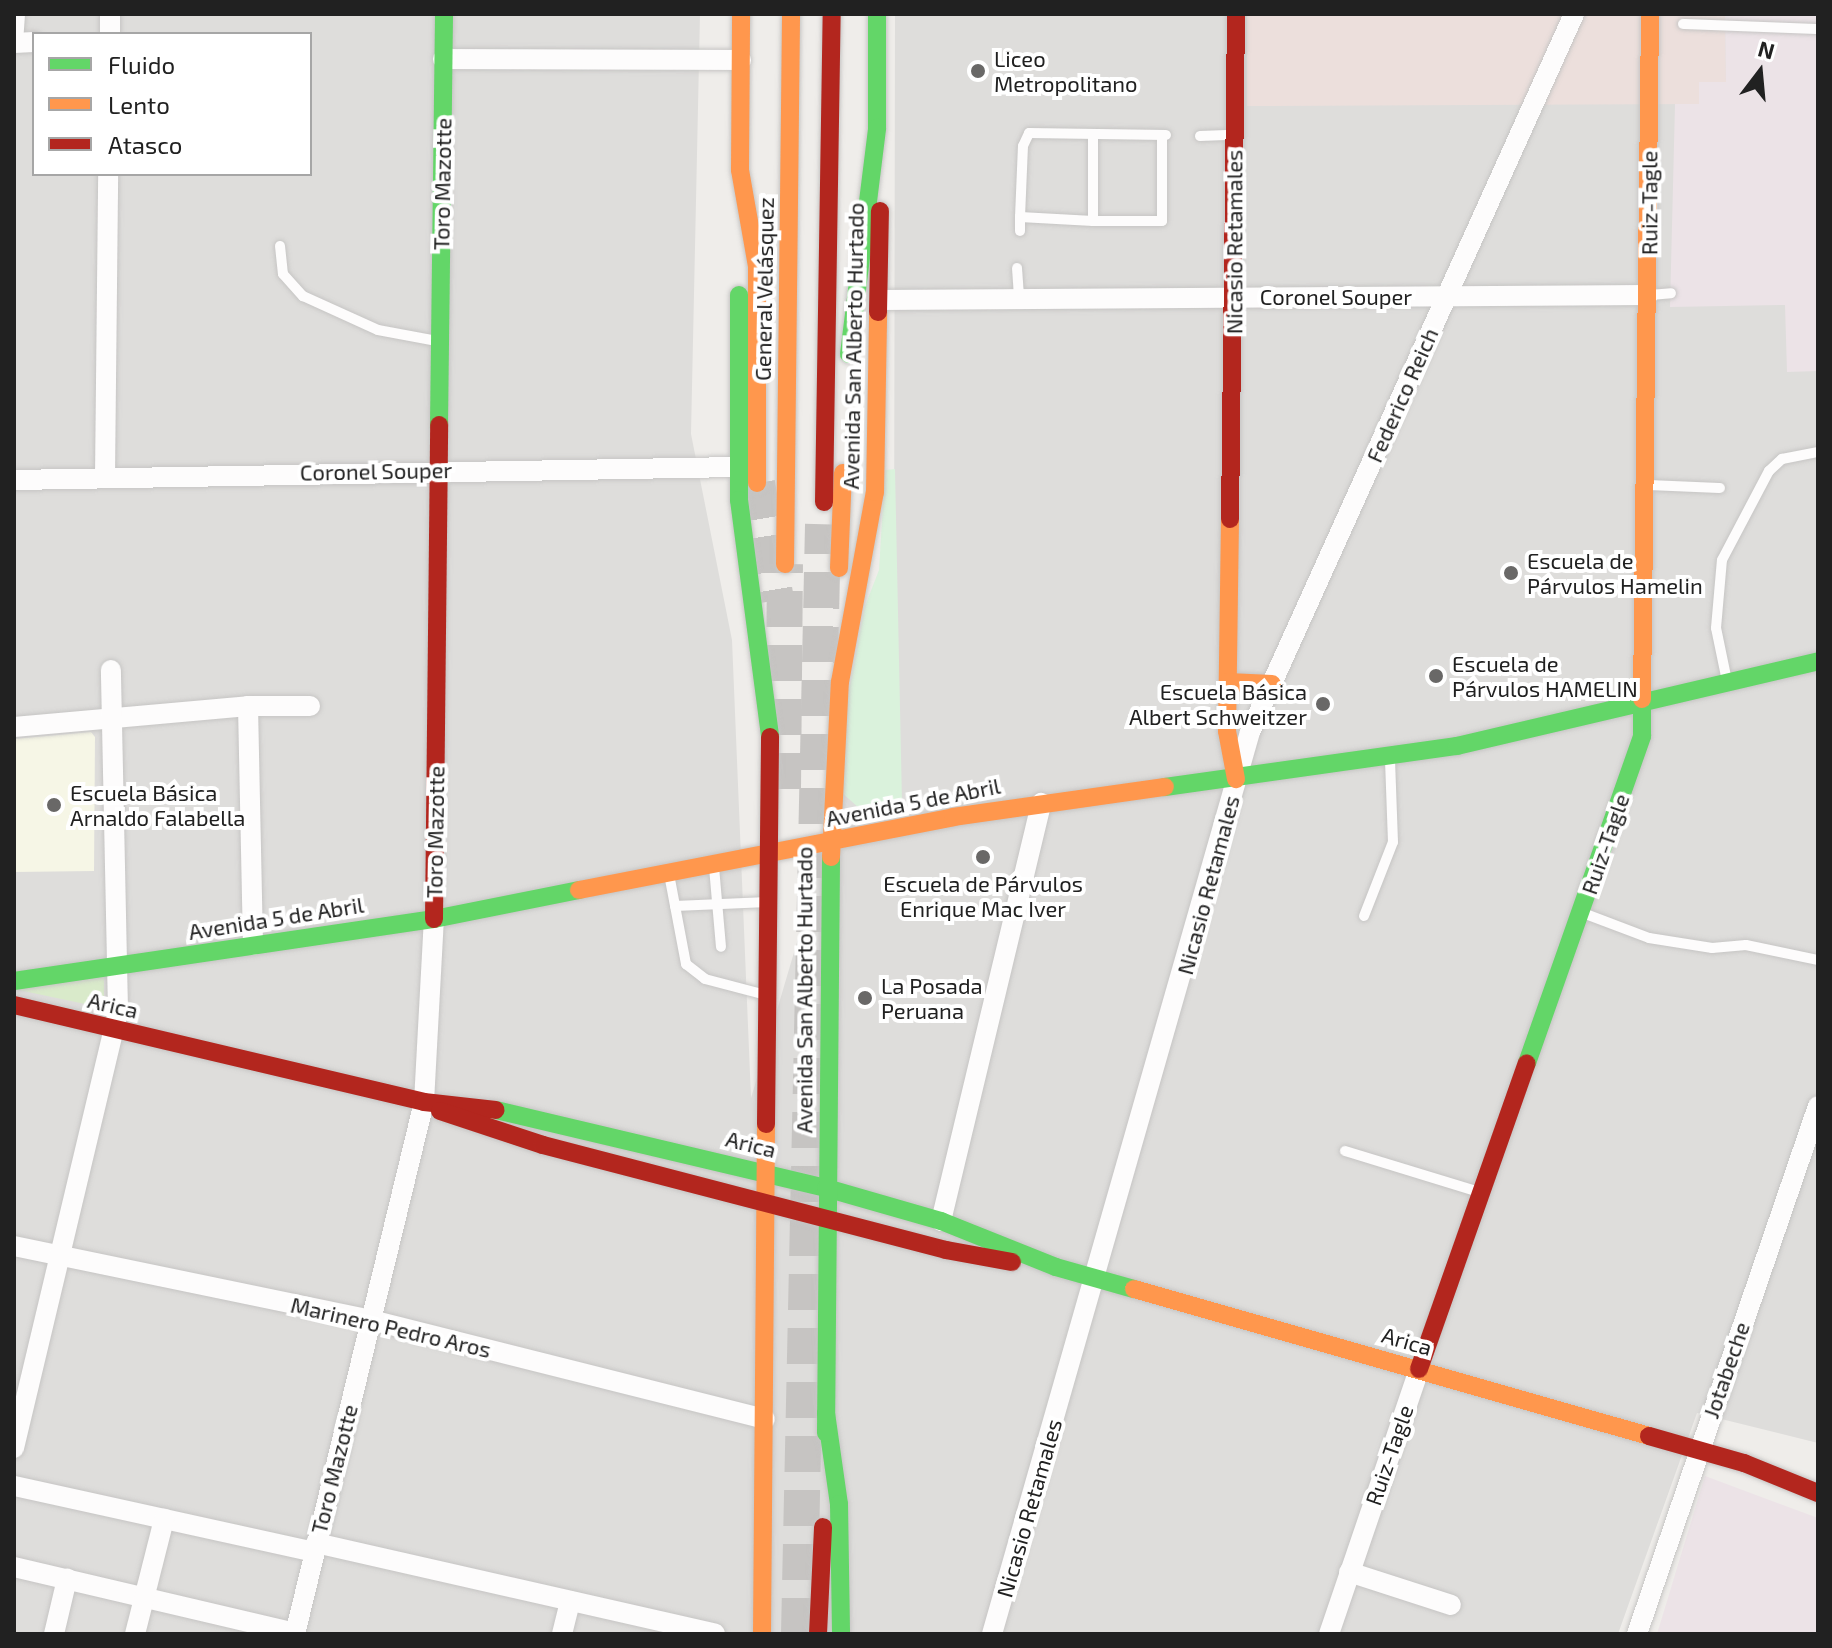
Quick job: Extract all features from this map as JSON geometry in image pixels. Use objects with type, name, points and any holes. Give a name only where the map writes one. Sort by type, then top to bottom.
[{"type":"main road","name":"Toro Mazotte","points":[[434,919],[444,14]]},
{"type":"main road","name":"Avenida San Alberto Hurtado","points":[[741,14],[738,467],[743,537],[768,680],[770,902],[762,1634]]},
{"type":"main road","name":"General Velásquez","points":[[785,564],[791,14]]},
{"type":"main road","points":[[824,502],[832,14]]},
{"type":"main road","name":"Avenida San Alberto Hurtado","points":[[818,1634],[826,1413],[829,841],[837,704],[872,522],[880,300],[877,14]]},
{"type":"main road","name":"Nicasio Retamales","points":[[1236,14],[1228,682],[1228,743],[1236,779]]},
{"type":"main road","name":"Ruiz-Tagle","points":[[1419,1369],[1639,745],[1644,706],[1650,14]]},
{"type":"main road","points":[[848,368],[877,128]]},
{"type":"main road","points":[[740,170],[757,266],[757,483]]},
{"type":"main road","points":[[839,568],[846,414]]},
{"type":"main road","name":"Avenida 5 de Abril","points":[[14,981],[434,919],[829,841],[1041,803],[1389,757],[1644,706],[1818,661]]},
{"type":"main road","points":[[1228,682],[1272,684]]},
{"type":"main road","name":"Arica","points":[[18,1008],[424,1102],[520,1113],[826,1188],[941,1221],[1056,1267],[1744,1463],[1818,1493]]},
{"type":"main road","name":"Arica","points":[[424,1102],[487,1129],[946,1250],[1056,1267]]},
{"type":"main road","points":[[826,1413],[839,1504],[841,1634]]},
{"type":"main road","name":"Arica","points":[[1744,1463],[1818,1471]]},
{"type":"street","name":"Federico Reich","points":[[1236,779],[1272,684],[1574,14]]},
{"type":"street","points":[[443,59],[741,60]]},
{"type":"street","points":[[105,477],[108,176]]},
{"type":"street","name":"Coronel Souper","points":[[880,300],[1648,295]]},
{"type":"street","name":"Coronel Souper","points":[[14,480],[738,467]]},
{"type":"street","points":[[14,1448],[114,1030],[119,966],[111,670]]},
{"type":"street","points":[[248,706],[253,945]]},
{"type":"street","points":[[14,727],[248,706],[310,706]]},
{"type":"street","name":"Nicasio Retamales","points":[[992,1634],[1236,779]]},
{"type":"street","points":[[941,1221],[1041,803]]},
{"type":"street","name":"Toro Mazotte","points":[[295,1633],[424,1102],[434,919]]},
{"type":"street","name":"Jotabeche","points":[[1637,1634],[1698,1450],[1811,1146],[1818,1106]]},
{"type":"street","name":"Marinero Pedro Aros","points":[[14,1246],[371,1320],[765,1419]]},
{"type":"street","name":"Ruiz-Tagle","points":[[1329,1634],[1419,1369]]},
{"type":"street","points":[[14,1486],[715,1634]]},
{"type":"street","points":[[135,1634],[164,1519]]},
{"type":"street","points":[[14,1567],[145,1597],[218,1624],[295,1633]]},
{"type":"street","points":[[1349,1572],[1451,1605]]},
{"type":"street","points":[[54,1634],[67,1579]]},
{"type":"street","points":[[562,1634],[570,1601]]},
{"type":"lane","points":[[20,14],[22,42]]},
{"type":"lane","points":[[1683,24],[1818,29]]},
{"type":"lane","points":[[1020,217],[1162,221],[1164,135],[1029,133],[1023,146],[1020,217],[1020,231]]},
{"type":"lane","points":[[1093,134],[1093,221]]},
{"type":"lane","points":[[1200,136],[1235,135]]},
{"type":"lane","points":[[280,246],[283,274],[303,296],[378,330],[439,341]]},
{"type":"lane","points":[[1017,268],[1019,299]]},
{"type":"lane","points":[[1648,295],[1671,293]]},
{"type":"lane","points":[[1728,686],[1716,628],[1722,560],[1769,471],[1782,459],[1818,452]]},
{"type":"lane","points":[[1646,485],[1720,488]]},
{"type":"lane","points":[[1364,916],[1393,842],[1389,757]]},
{"type":"lane","points":[[714,865],[721,947]]},
{"type":"lane","points":[[669,874],[686,964],[705,979],[725,978],[768,996]]},
{"type":"lane","points":[[675,906],[770,902]]},
{"type":"lane","points":[[1581,912],[1649,938],[1712,948],[1746,945],[1818,960]]},
{"type":"lane","points":[[1345,1151],[1481,1193]]},
{"type":"shaded area","points":[[14,14],[700,14],[691,434],[732,640],[751,1098],[894,614],[895,14],[1818,14],[1818,1443],[1697,1413],[1618,1634],[14,1634]]},
{"type":"shaded area","points":[[1247,14],[1725,14],[1726,82],[1699,104],[1247,106]]},
{"type":"shaded area","points":[[1725,14],[1818,14],[1818,371],[1787,372],[1785,305],[1670,307],[1675,104],[1699,104],[1699,82],[1726,82]]},
{"type":"shaded area","name":"Escuela Básica Arnaldo Falabella","points":[[91,732],[95,737],[94,871],[14,872],[14,739]]},
{"type":"shaded area","points":[[1705,1476],[1818,1518],[1818,1634],[1657,1634]]},
{"type":"green space","points":[[895,469],[902,803],[859,808],[840,791],[839,744],[865,606],[879,570],[885,470]]},
{"type":"green space","points":[[104,976],[104,1008],[14,989]]},
{"type":"tunnel","points":[[757,483],[776,600]]},
{"type":"tunnel","points":[[799,1634],[823,524]]},
{"type":"tunnel","points":[[783,789],[785,564]]},
{"type":"traffic: fast","points":[[439,425],[444,14]]},
{"type":"traffic: fast","points":[[877,14],[877,128]]},
{"type":"traffic: fast","points":[[849,354],[877,128]]},
{"type":"traffic: fast","points":[[739,295],[739,500],[770,737]]},
{"type":"traffic: fast","points":[[1165,787],[1457,746],[1818,661]]},
{"type":"traffic: fast","points":[[1527,1063],[1642,736],[1642,699]]},
{"type":"traffic: fast","points":[[826,1433],[831,857]]},
{"type":"traffic: fast","points":[[14,981],[434,919],[579,890]]},
{"type":"traffic: fast","points":[[496,1110],[826,1188],[941,1221],[1056,1267],[1134,1289]]},
{"type":"traffic: fast","points":[[826,1413],[839,1504],[841,1634]]},
{"type":"traffic: slow","points":[[740,170],[741,14]]},
{"type":"traffic: slow","points":[[785,564],[791,14]]},
{"type":"traffic: slow","points":[[1642,699],[1650,14]]},
{"type":"traffic: slow","points":[[740,170],[757,266],[757,483]]},
{"type":"traffic: slow","points":[[831,857],[840,682],[875,492],[878,312]]},
{"type":"traffic: slow","points":[[839,568],[843,473]]},
{"type":"traffic: slow","points":[[1230,519],[1227,731],[1236,779]]},
{"type":"traffic: slow","points":[[1228,682],[1272,684]]},
{"type":"traffic: slow","points":[[579,890],[953,817],[1165,787]]},
{"type":"traffic: slow","points":[[762,1634],[766,1124]]},
{"type":"traffic: slow","points":[[1134,1289],[1649,1436]]},
{"type":"traffic: jam","points":[[824,502],[832,14]]},
{"type":"traffic: jam","points":[[1230,519],[1236,14]]},
{"type":"traffic: jam","points":[[878,312],[880,211]]},
{"type":"traffic: jam","points":[[434,919],[439,425]]},
{"type":"traffic: jam","points":[[766,1124],[770,737]]},
{"type":"traffic: jam","points":[[14,1005],[424,1102],[496,1110]]},
{"type":"traffic: jam","points":[[1419,1369],[1527,1063]]},
{"type":"traffic: jam","points":[[440,1111],[543,1145],[946,1250],[1012,1262]]},
{"type":"traffic: jam","points":[[1649,1436],[1744,1463],[1818,1493]]},
{"type":"traffic: jam","points":[[818,1634],[823,1527]]},
{"type":"place","name":"Liceo Metropolitano","points":[[978,71]]},
{"type":"place","name":"Escuela de Párvulos Hamelin","points":[[1511,573]]},
{"type":"place","name":"Escuela de Párvulos HAMELIN","points":[[1436,676]]},
{"type":"place","name":"Escuela Básica Albert Schweitzer","points":[[1323,704]]},
{"type":"place","name":"Escuela Básica Arnaldo Falabella","points":[[54,805]]},
{"type":"place","name":"Escuela de Párvulos Enrique Mac Iver","points":[[983,857]]},
{"type":"place","name":"La Posada Peruana","points":[[865,998]]}]
